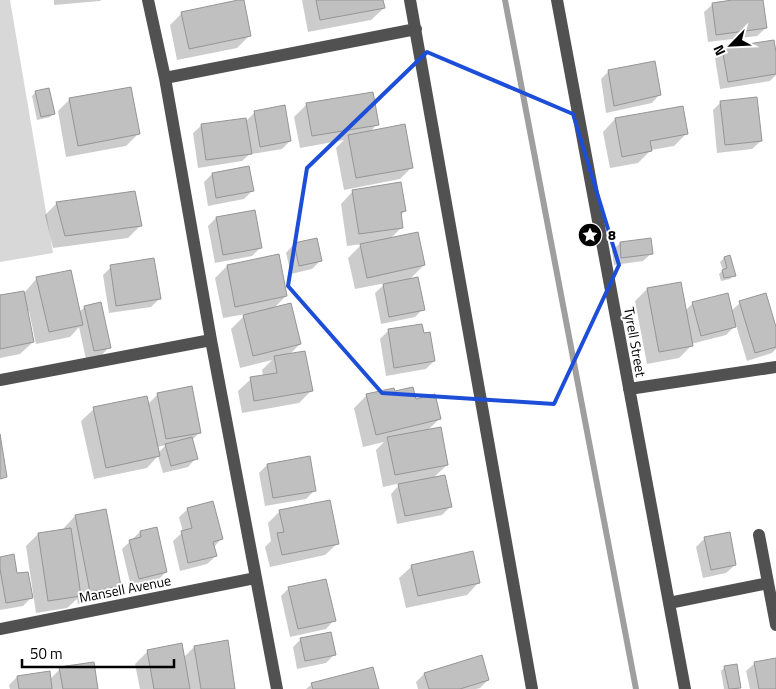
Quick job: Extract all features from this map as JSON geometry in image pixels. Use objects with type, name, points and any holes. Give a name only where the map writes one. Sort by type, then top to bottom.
[{"type":"street","points":[[148,0],[165,78],[211,340],[277,689]]},
{"type":"street","points":[[410,0],[532,689]]},
{"type":"street","name":"Tyrell Street","points":[[557,0],[685,689]]},
{"type":"street","points":[[165,78],[416,29]]},
{"type":"street","points":[[0,380],[211,340]]},
{"type":"street","points":[[629,389],[776,367]]},
{"type":"street","points":[[759,535],[776,625]]},
{"type":"street","name":"Mansell Avenue","points":[[0,628],[256,578]]},
{"type":"street","points":[[669,603],[768,582]]},
{"type":"highlighted area","points":[[427,52],[573,114],[619,265],[554,404],[382,393],[288,286],[307,168]]},
{"type":"shaded area","points":[[0,0],[10,0],[53,253],[0,262]]},
{"type":"building","points":[[244,0],[251,36],[189,49],[181,12]]},
{"type":"building","points":[[316,0],[383,0],[385,8],[320,20]]},
{"type":"building","points":[[732,0],[763,0],[767,28],[716,35],[712,3]]},
{"type":"building","points":[[774,40],[776,74],[728,82],[722,48]]},
{"type":"building","points":[[655,61],[661,95],[614,106],[608,70]]},
{"type":"building","points":[[131,87],[140,134],[78,146],[69,98]]},
{"type":"building","points":[[49,88],[55,114],[41,117],[35,91]]},
{"type":"building","points":[[373,92],[379,125],[312,136],[306,103]]},
{"type":"building","points":[[757,97],[762,141],[725,145],[720,101]]},
{"type":"building","points":[[285,105],[291,141],[260,147],[254,111]]},
{"type":"building","points":[[683,106],[688,134],[650,141],[652,151],[622,157],[615,118]]},
{"type":"building","points":[[246,118],[252,154],[206,160],[201,124]]},
{"type":"building","points":[[405,124],[413,168],[356,178],[348,135]]},
{"type":"building","points":[[249,166],[254,191],[216,198],[212,173]]},
{"type":"building","points":[[401,182],[406,211],[401,212],[403,228],[359,234],[352,190]]},
{"type":"building","points":[[135,191],[142,226],[65,236],[56,202]]},
{"type":"building","points":[[255,210],[262,248],[223,255],[216,217]]},
{"type":"building","points":[[418,232],[425,265],[367,278],[360,244]]},
{"type":"building","points":[[317,238],[322,261],[299,266],[294,243]]},
{"type":"building","points":[[651,238],[653,254],[621,258],[620,242]]},
{"type":"building","points":[[279,254],[287,296],[235,307],[227,265]]},
{"type":"building","points":[[730,255],[736,276],[724,278],[722,270],[727,268],[724,257]]},
{"type":"building","points":[[154,258],[161,299],[116,306],[110,265]]},
{"type":"building","points":[[71,270],[83,325],[49,332],[36,277]]},
{"type":"building","points":[[418,277],[425,310],[389,317],[383,284]]},
{"type":"building","points":[[681,282],[693,346],[659,352],[647,288]]},
{"type":"building","points":[[24,291],[34,342],[0,349],[0,295]]},
{"type":"building","points":[[728,293],[736,327],[701,336],[692,302]]},
{"type":"building","points":[[766,293],[776,327],[776,347],[755,353],[739,301]]},
{"type":"building","points":[[101,302],[111,348],[94,351],[84,306]]},
{"type":"building","points":[[291,303],[301,344],[253,356],[243,315]]},
{"type":"building","points":[[422,324],[424,333],[430,332],[435,361],[394,368],[388,329]]},
{"type":"building","points":[[305,351],[313,391],[254,401],[250,377],[277,373],[274,356]]},
{"type":"building","points":[[192,386],[201,433],[166,439],[157,393]]},
{"type":"building","points":[[413,387],[416,399],[435,394],[441,419],[376,435],[366,394],[394,388],[395,391]]},
{"type":"building","points":[[147,396],[160,456],[106,468],[93,407]]},
{"type":"building","points":[[441,427],[448,465],[395,475],[387,437]]},
{"type":"building","points":[[0,434],[7,477],[0,479]]},
{"type":"building","points":[[192,437],[198,459],[171,466],[165,444]]},
{"type":"building","points":[[310,456],[316,491],[273,498],[267,464]]},
{"type":"building","points":[[445,475],[452,507],[405,516],[398,484]]},
{"type":"building","points":[[330,500],[339,544],[282,555],[277,533],[284,532],[279,510]]},
{"type":"building","points":[[213,501],[223,539],[213,542],[217,556],[188,563],[181,531],[192,528],[187,508]]},
{"type":"building","points":[[106,509],[121,586],[90,592],[75,515]]},
{"type":"building","points":[[157,527],[167,572],[139,579],[129,540],[141,537],[140,531]]},
{"type":"building","points":[[71,528],[81,596],[48,601],[38,533]]},
{"type":"building","points":[[730,532],[736,565],[711,570],[704,537]]},
{"type":"building","points":[[473,551],[480,583],[418,596],[411,565]]},
{"type":"building","points":[[14,554],[17,573],[28,572],[33,598],[6,603],[0,569],[0,557]]},
{"type":"building","points":[[326,579],[336,621],[298,629],[288,587]]},
{"type":"building","points":[[331,632],[336,655],[305,661],[300,638]]},
{"type":"building","points":[[228,640],[235,689],[201,689],[194,646]]},
{"type":"building","points":[[182,643],[190,689],[154,689],[147,650]]},
{"type":"building","points":[[482,655],[489,680],[460,689],[429,689],[424,673]]},
{"type":"building","points":[[776,658],[776,689],[759,689],[754,662]]},
{"type":"building","points":[[94,662],[98,689],[63,689],[59,667]]},
{"type":"building","points":[[737,664],[741,688],[729,689],[724,666]]},
{"type":"building","points":[[373,667],[379,689],[313,689],[311,683]]},
{"type":"building","points":[[50,671],[52,689],[19,689],[17,676]]},
{"type":"waterway","points":[[505,0],[636,689]]},
{"type":"place","name":"8","points":[[590,235]]}]
